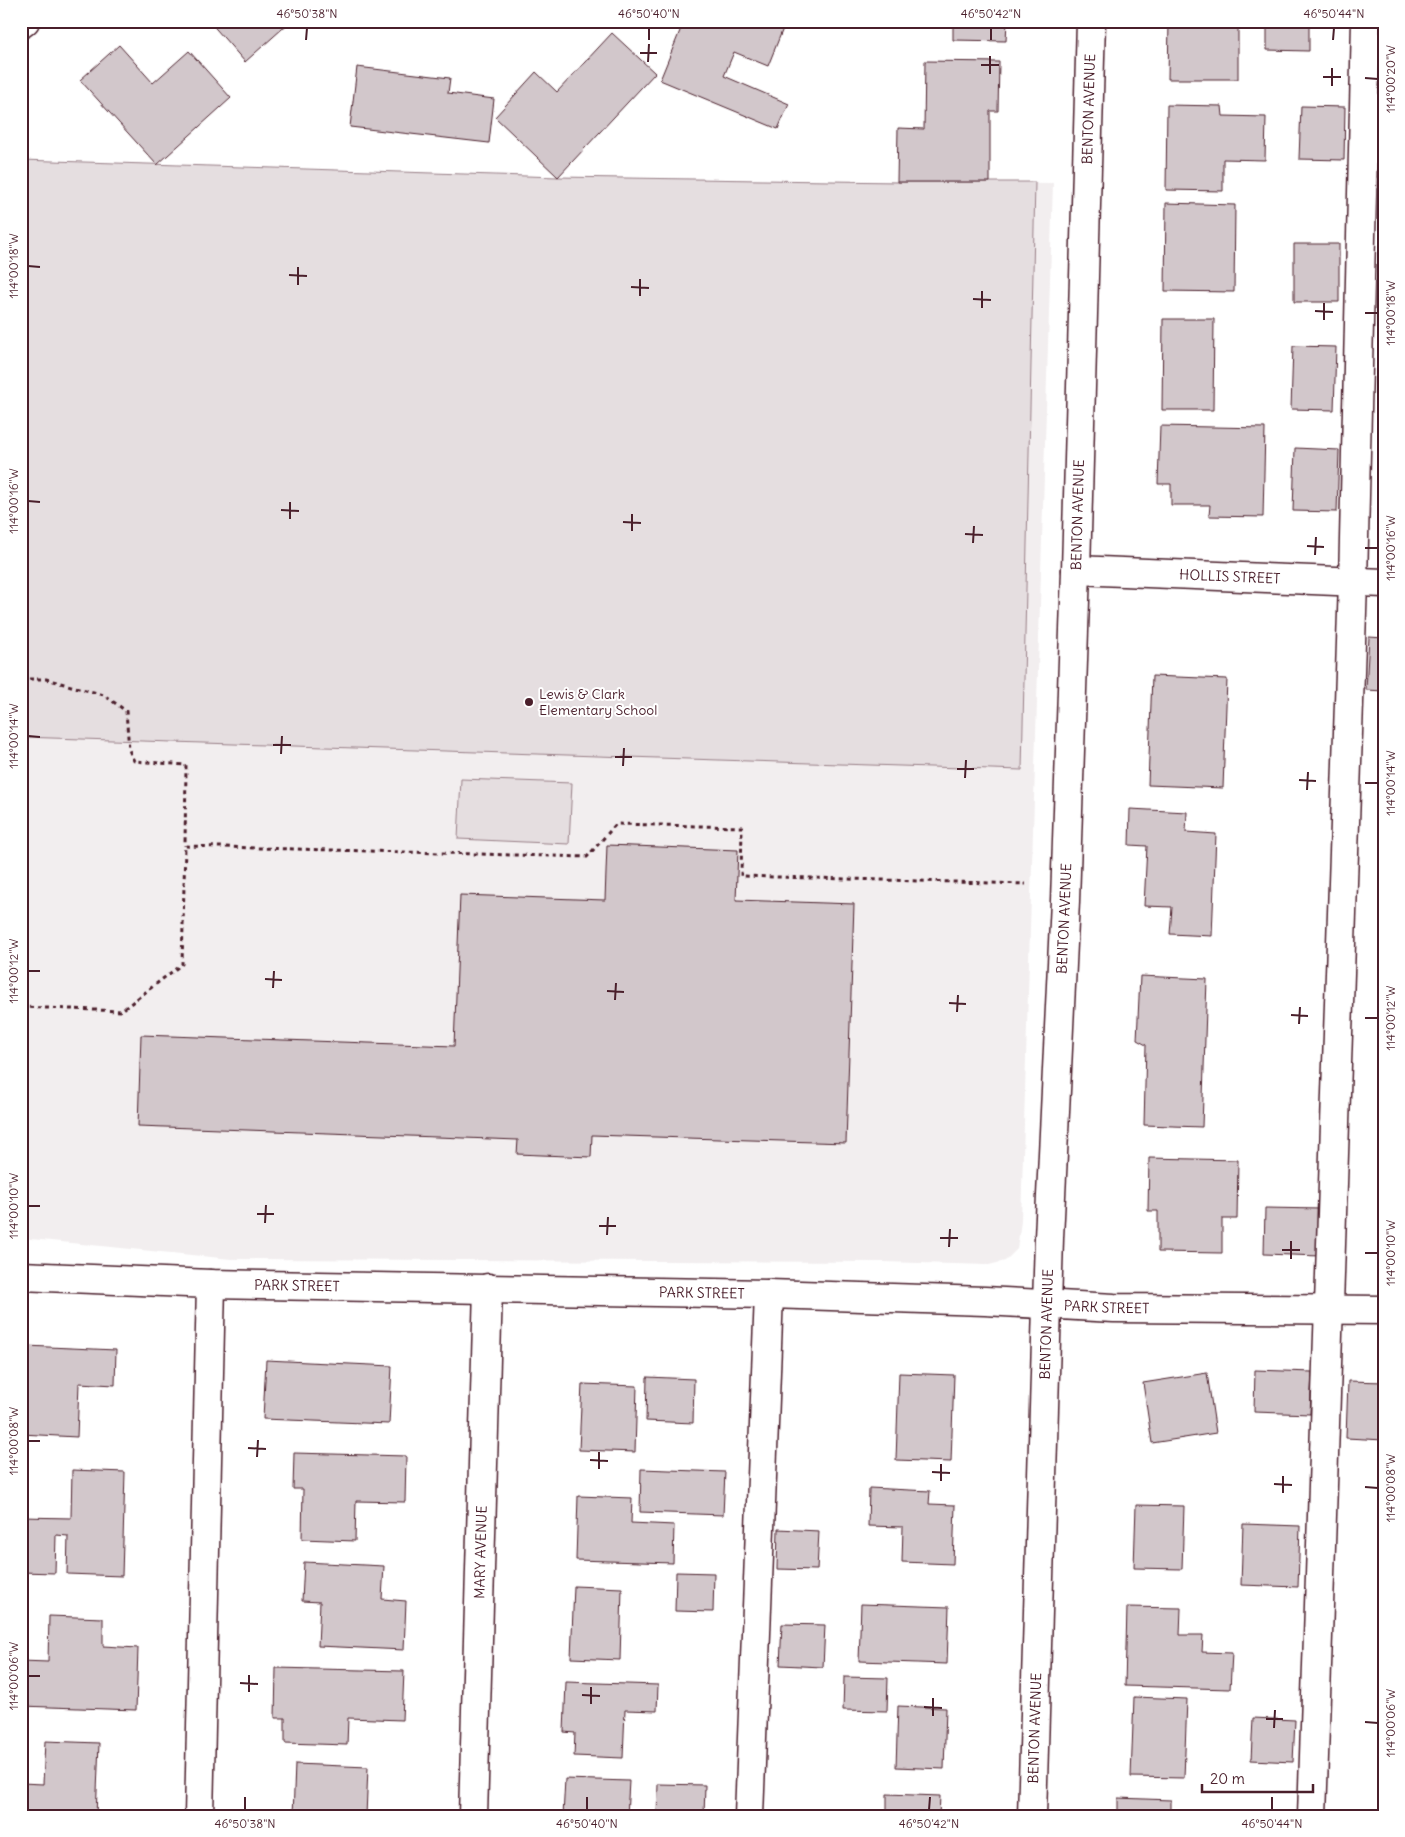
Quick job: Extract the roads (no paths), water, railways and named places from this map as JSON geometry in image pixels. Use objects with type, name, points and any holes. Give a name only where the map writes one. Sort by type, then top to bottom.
[{"type":"street","points":[[21,24],[25,21]]},
{"type":"street","name":"BENTON AVENUE","points":[[1032,1816],[1049,1238],[1076,570],[1091,21]]},
{"type":"street","points":[[1312,1816],[1353,582],[1366,21]]},
{"type":"street","name":"HOLLIS STREET","points":[[1076,570],[1384,583]]},
{"type":"street","name":"PARK STREET","points":[[21,1276],[211,1284],[488,1288],[985,1300],[1114,1308],[1384,1310]]},
{"type":"street","points":[[199,1816],[211,1284]]},
{"type":"street","name":"MARY AVENUE","points":[[473,1816],[488,1288]]},
{"type":"street","points":[[750,1816],[769,1294]]},
{"type":"place","name":"Lewis & Clark Elementary School","points":[[529,702]]}]
